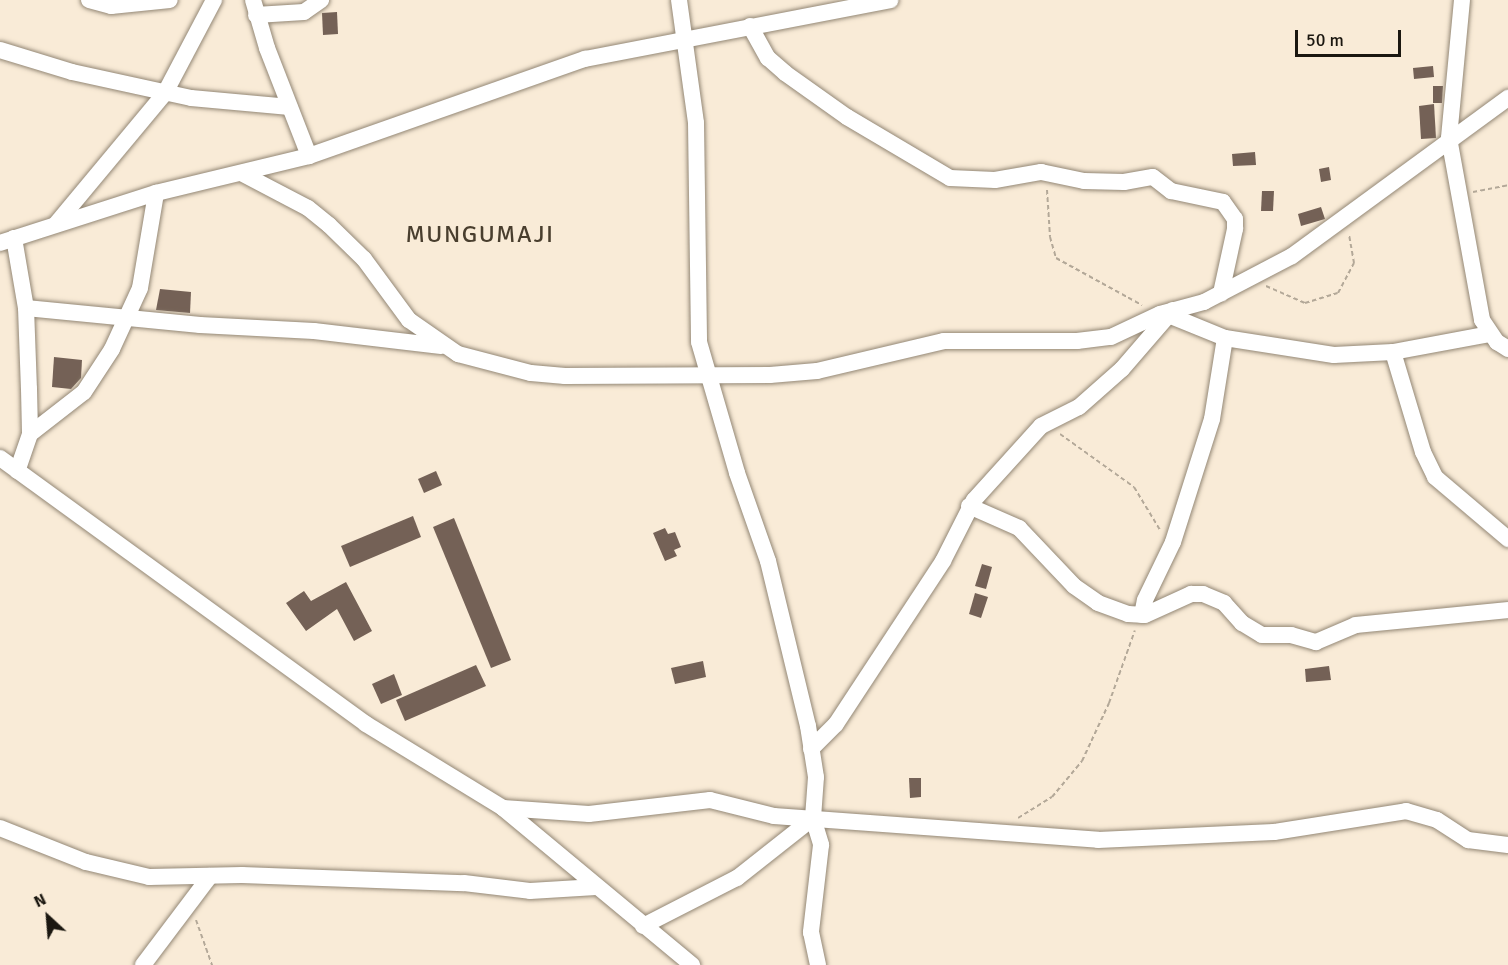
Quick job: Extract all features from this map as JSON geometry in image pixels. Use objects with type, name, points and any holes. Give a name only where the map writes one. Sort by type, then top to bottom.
[{"type":"street","points":[[89,0],[111,6],[170,0]]},
{"type":"street","points":[[55,225],[165,93],[214,0]]},
{"type":"street","points":[[309,156],[255,8],[304,12],[321,0]]},
{"type":"street","points":[[679,0],[686,37],[696,123],[699,342],[782,608],[811,749],[816,777],[813,818],[821,845],[812,932],[818,965]]},
{"type":"street","points":[[17,471],[30,434],[26,308],[7,240],[156,193],[243,174],[309,156],[511,82],[585,59],[686,37],[890,0]]},
{"type":"street","points":[[1462,0],[1449,138],[1455,185],[1477,301],[1490,334],[1508,349]]},
{"type":"street","points":[[750,26],[768,58],[785,73],[847,117],[950,178],[995,180],[1047,172],[1084,181],[1158,178],[1171,191],[1223,202],[1235,219],[1235,229],[1221,293]]},
{"type":"street","points":[[0,50],[72,72],[165,93],[290,107]]},
{"type":"street","points":[[243,174],[308,208],[345,239],[409,320],[442,346],[474,360],[531,373],[598,378],[802,373],[944,341],[1092,340],[1111,337],[1221,293],[1292,256],[1343,220],[1449,138],[1508,98]]},
{"type":"street","points":[[30,434],[84,392],[127,318],[140,288],[156,193]]},
{"type":"street","points":[[26,308],[127,318],[314,331],[442,346]]},
{"type":"street","points":[[1168,313],[1225,338],[1334,355],[1393,351],[1490,334]]},
{"type":"street","points":[[811,749],[836,724],[943,561],[969,506],[1041,426],[1093,396],[1168,313]]},
{"type":"street","points":[[1142,615],[1145,600],[1171,548],[1212,419],[1225,338]]},
{"type":"street","points":[[1393,351],[1423,452],[1435,477],[1508,538]]},
{"type":"street","points":[[0,458],[366,724],[502,808],[692,965]]},
{"type":"street","points":[[969,506],[1001,517],[1027,534],[1068,580],[1098,603],[1128,614],[1142,615],[1191,594],[1203,594],[1224,603],[1251,630],[1262,635],[1292,635],[1316,642],[1356,625],[1508,610]]},
{"type":"street","points":[[502,808],[590,814],[710,800],[765,814],[993,834],[1098,840],[1294,830],[1406,811],[1437,820],[1468,840],[1508,845]]},
{"type":"street","points":[[643,926],[738,878],[813,818]]},
{"type":"street","points":[[0,828],[86,862],[149,877],[210,876],[464,883],[530,891],[596,887]]},
{"type":"street","points":[[143,965],[210,876]]},
{"type":"path","points":[[1047,172],[1050,237],[1056,258],[1168,313]]},
{"type":"path","points":[[1455,185],[1469,192],[1508,185]]},
{"type":"path","points":[[1250,278],[1305,303],[1338,293],[1354,263],[1343,220]]},
{"type":"path","points":[[1041,426],[1072,441],[1134,487],[1171,548]]},
{"type":"path","points":[[993,834],[1052,797],[1071,778],[1099,728],[1142,615]]},
{"type":"path","points":[[190,900],[212,965]]},
{"type":"building","points":[[337,12],[338,34],[323,35],[322,13]]},
{"type":"building","points":[[1433,66],[1434,77],[1414,79],[1413,68]]},
{"type":"building","points":[[1433,86],[1443,86],[1442,103],[1433,103]]},
{"type":"building","points":[[1434,104],[1436,138],[1421,139],[1419,106]]},
{"type":"building","points":[[1255,152],[1256,165],[1233,166],[1232,154]]},
{"type":"building","points":[[1329,167],[1331,180],[1321,182],[1319,169]]},
{"type":"building","points":[[1262,191],[1274,191],[1273,211],[1261,211]]},
{"type":"building","points":[[1321,207],[1325,219],[1301,226],[1298,214]]},
{"type":"building","points":[[160,289],[191,292],[190,313],[156,310]]},
{"type":"building","points":[[54,357],[82,360],[81,378],[71,389],[52,387]]},
{"type":"building","points":[[436,471],[442,485],[424,493],[418,479]]},
{"type":"building","points":[[413,516],[421,537],[350,567],[341,546]]},
{"type":"building","points":[[454,518],[511,660],[491,668],[433,527]]},
{"type":"building","points":[[665,528],[668,534],[675,532],[681,547],[674,550],[677,556],[665,561],[653,533]]},
{"type":"building","points":[[982,564],[992,567],[986,589],[975,586]]},
{"type":"building","points":[[346,582],[372,631],[354,641],[337,609],[306,631],[286,603],[304,591],[311,601]]},
{"type":"building","points":[[975,593],[988,597],[981,618],[969,614]]},
{"type":"building","points":[[703,661],[706,677],[675,684],[671,668]]},
{"type":"building","points":[[476,665],[486,686],[405,721],[396,700]]},
{"type":"building","points":[[1329,666],[1331,680],[1306,682],[1305,669]]},
{"type":"building","points":[[394,674],[402,695],[381,704],[372,684]]},
{"type":"building","points":[[909,778],[921,778],[921,797],[910,798]]},
{"type":"district","name":"MUNGUMAJI","points":[[480,235]]}]
